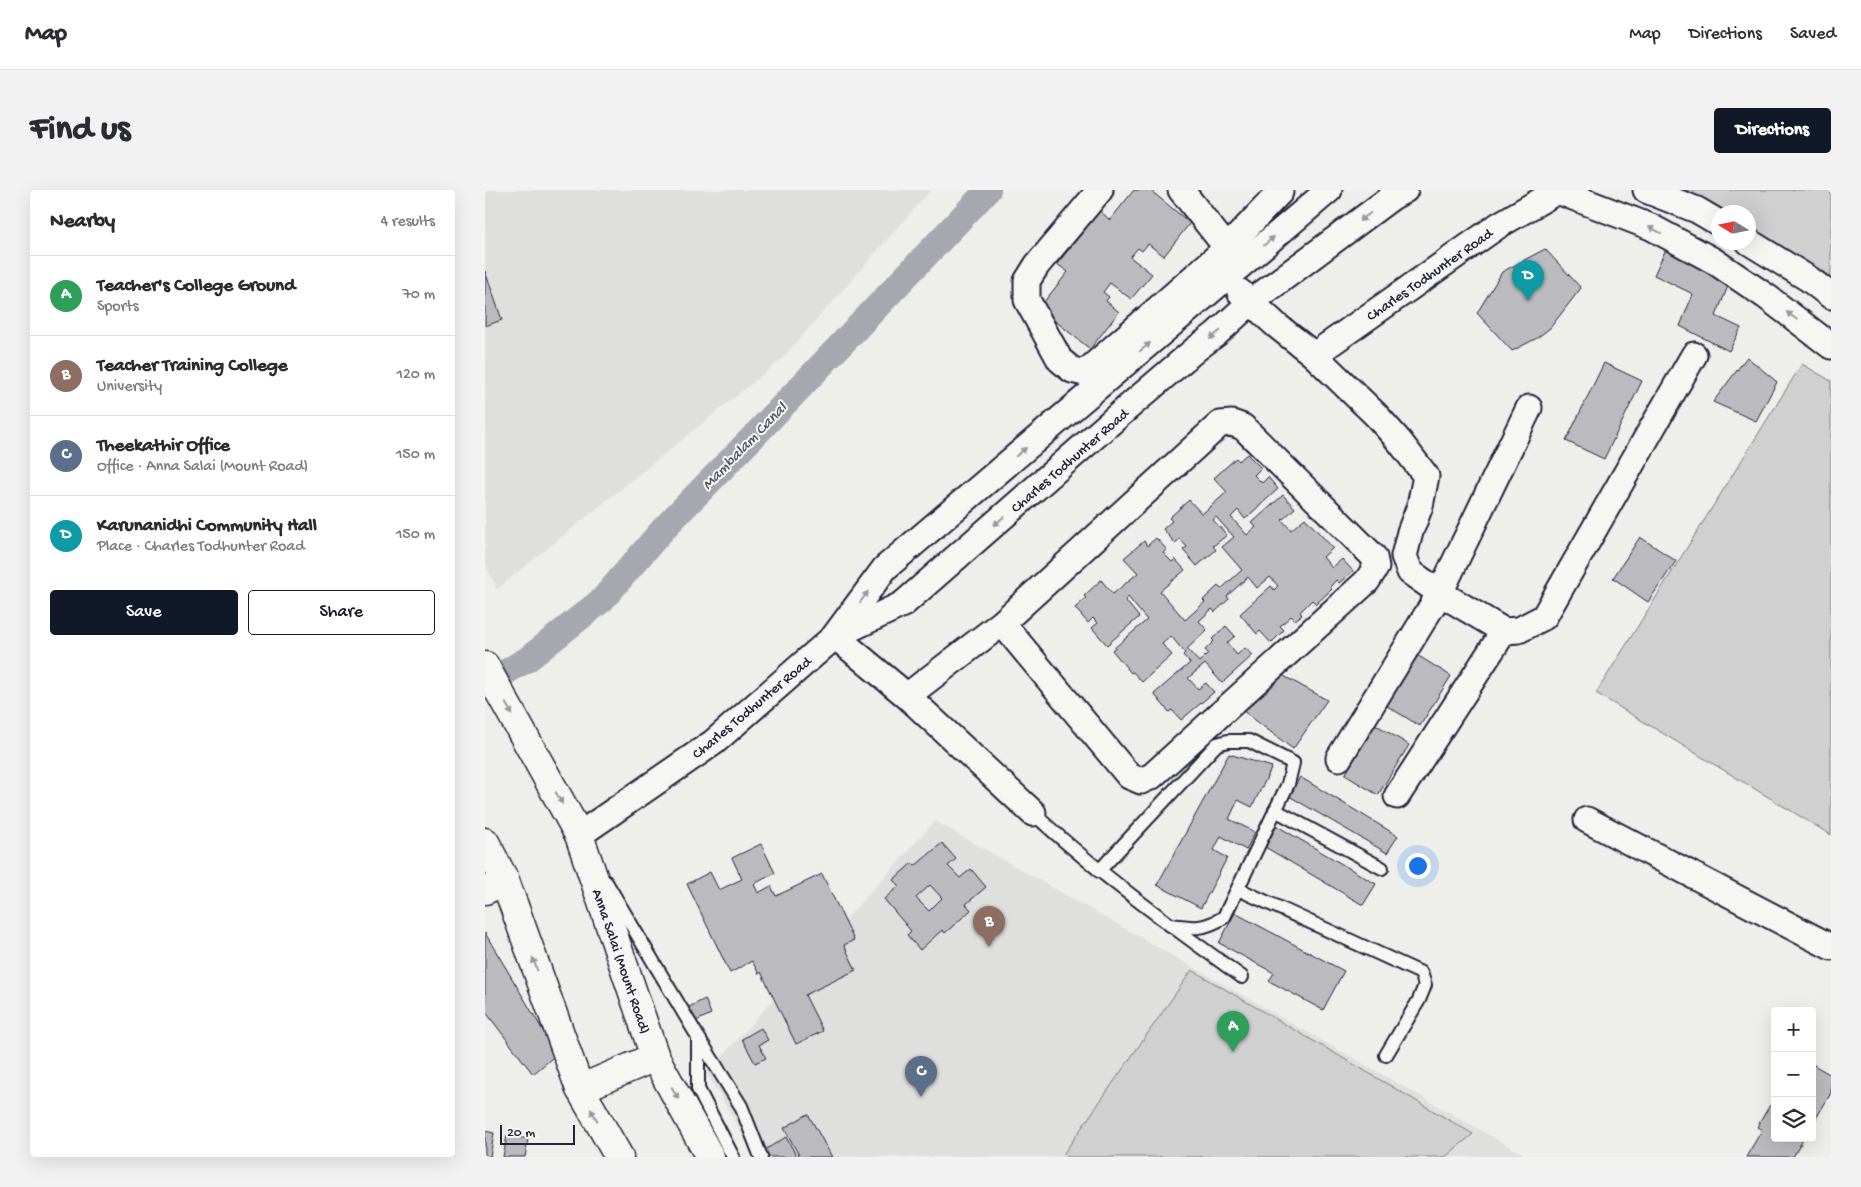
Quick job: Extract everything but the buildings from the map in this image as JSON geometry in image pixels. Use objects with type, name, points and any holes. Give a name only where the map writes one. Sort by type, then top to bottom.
[{"type":"main road","name":"Anna Salai (Mount Road)","points":[[485,666],[579,835],[655,1057],[710,1157]]},
{"type":"main road","points":[[485,842],[495,885],[580,1089],[619,1157]]},
{"type":"main road","points":[[580,1089],[655,1057]]},
{"type":"street","points":[[1100,190],[1037,265],[1027,281],[1027,300],[1060,360],[1072,370],[1085,373],[1227,248],[1281,191],[1325,247]]},
{"type":"street","points":[[1181,190],[1227,248]]},
{"type":"street","points":[[1033,813],[907,696],[835,636],[885,568],[1329,190]]},
{"type":"street","name":"Charles Todhunter Road","points":[[579,835],[714,742],[835,636],[903,604],[1251,302],[1392,197],[1405,190]]},
{"type":"street","points":[[1557,190],[1651,227],[1714,261],[1831,346]]},
{"type":"street","name":"Charles Todhunter Road","points":[[1314,355],[1499,225],[1557,190]]},
{"type":"street","points":[[1646,190],[1697,210],[1711,218]]},
{"type":"street","points":[[1756,246],[1809,279],[1831,296]]},
{"type":"street","points":[[1226,278],[1251,302],[1314,355],[1376,415],[1426,476],[1420,506],[1410,532],[1404,556],[1410,572],[1440,593],[1504,631],[1519,630],[1543,617],[1694,355]]},
{"type":"street","points":[[1339,758],[1440,593],[1529,408]]},
{"type":"street","points":[[907,696],[1002,623],[1220,424],[1231,423],[1243,427],[1374,557],[1376,567],[1367,581],[1152,776],[1141,781],[1129,776],[1002,623]]},
{"type":"street","points":[[998,472],[1025,498]]},
{"type":"street","points":[[1397,796],[1504,631]]},
{"type":"street","points":[[1587,820],[1831,946]]},
{"type":"lane","points":[[1099,871],[1217,744],[1228,741],[1249,740],[1293,763],[1288,784],[1224,917],[1211,925],[1195,928],[1170,926]]},
{"type":"lane","points":[[1275,810],[1382,868]]},
{"type":"lane","points":[[1033,813],[1099,871],[1170,926],[1242,977]]},
{"type":"lane","points":[[579,835],[698,1037],[741,1106],[761,1157]]},
{"type":"lane","points":[[1237,888],[1421,973],[1425,985],[1419,1000],[1386,1055]]},
{"type":"lane","points":[[698,1037],[698,1089],[733,1157]]},
{"type":"shaded area","points":[[485,190],[931,190],[782,359],[497,589],[485,563]]},
{"type":"shaded area","points":[[1681,190],[1831,190],[1831,276],[1756,233],[1756,205],[1711,205],[1711,207]]},
{"type":"shaded area","points":[[1802,364],[1831,381],[1831,835],[1596,693]]},
{"type":"shaded area","points":[[935,821],[1528,1157],[755,1157],[707,1073]]},
{"type":"shaded area","points":[[1192,970],[1473,1134],[1445,1157],[1066,1157],[1064,1153]]},
{"type":"waterway","name":"Mambalam Canal","points":[[485,684],[528,659],[602,600],[665,527],[988,190]]},
{"type":"place","name":"Karunanidhi Community Hall","points":[[1528,301]]},
{"type":"place","name":"Teacher Training College","points":[[989,947]]},
{"type":"place","name":"Teacher's College Ground","points":[[1233,1052]]},
{"type":"place","name":"Theekathir Office","points":[[921,1097]]}]
